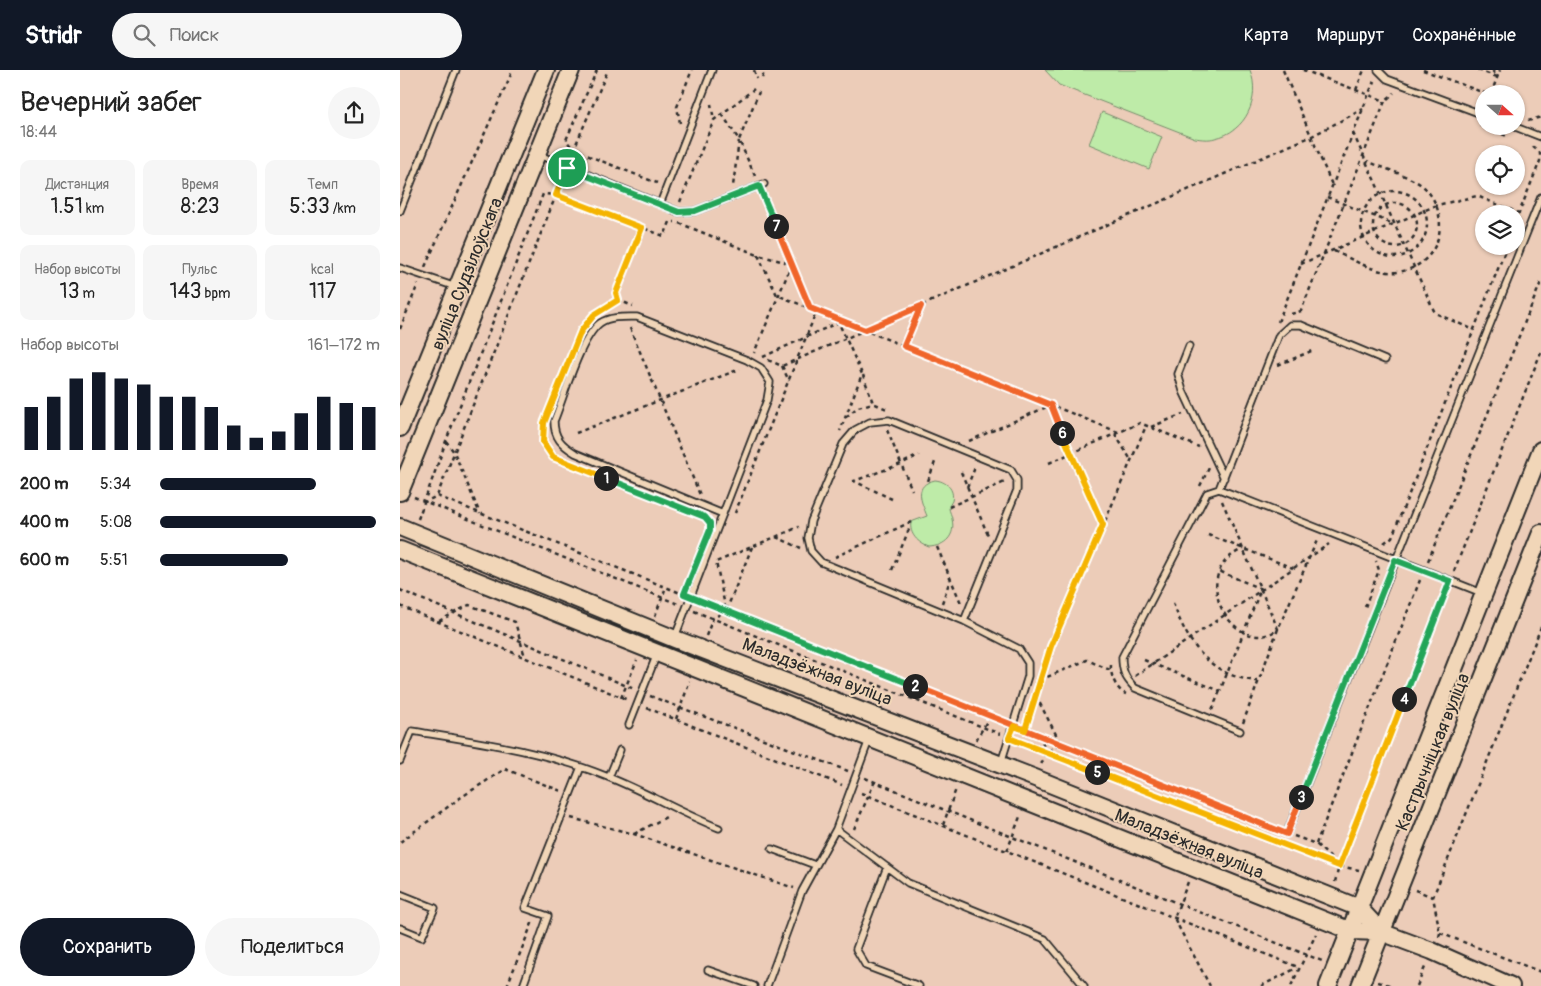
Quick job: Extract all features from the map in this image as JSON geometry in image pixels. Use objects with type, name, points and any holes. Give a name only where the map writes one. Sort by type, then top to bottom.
[{"type":"main road","name":"вуліца Судзілоўскага","points":[[400,428],[546,70]]},
{"type":"main road","name":"вуліца Судзілоўскага","points":[[400,492],[570,70]]},
{"type":"main road","name":"Кастрычніцкая вуліца","points":[[1328,986],[1541,450]]},
{"type":"main road","name":"Маладзёжная вуліца","points":[[400,527],[675,639],[1000,765],[1360,908]]},
{"type":"main road","name":"Кастрычніцкая вуліца","points":[[1360,986],[1402,885],[1541,533]]},
{"type":"main road","name":"Маладзёжная вуліца","points":[[400,550],[1350,931]]},
{"type":"main road","points":[[1360,908],[1381,932]]},
{"type":"main road","points":[[1350,931],[1381,932],[1432,951],[1511,986]]},
{"type":"lane","points":[[400,211],[456,70]]},
{"type":"lane","points":[[660,204],[712,70]]},
{"type":"lane","points":[[1378,70],[1387,79],[1475,112]]},
{"type":"lane","points":[[1525,131],[1541,137]]},
{"type":"lane","points":[[537,154],[567,168],[679,212],[695,211],[761,185]]},
{"type":"lane","points":[[1287,834],[1541,197]]},
{"type":"lane","points":[[400,268],[456,287]]},
{"type":"lane","points":[[675,639],[767,400],[770,382],[761,368],[747,360],[637,317],[619,316],[601,322],[588,334],[554,421],[554,432],[562,445],[575,453],[723,514]]},
{"type":"lane","points":[[1220,488],[1280,335],[1290,325],[1301,325],[1385,360]]},
{"type":"lane","points":[[1189,346],[1178,374],[1183,391],[1224,478]]},
{"type":"lane","points":[[964,620],[1017,490],[1017,480],[1011,470],[889,420],[870,422],[854,430],[843,444],[811,521],[808,538],[811,551],[821,562],[964,620],[1019,649],[1028,663],[1028,676],[1014,726],[1000,765]]},
{"type":"lane","points":[[1240,731],[1135,688],[1126,679],[1122,667],[1122,657],[1207,493],[1220,488],[1395,560],[1484,594]]},
{"type":"lane","points":[[629,725],[657,652]]},
{"type":"lane","points":[[400,760],[412,731],[524,749],[609,777],[678,811],[719,828]]},
{"type":"lane","points":[[767,986],[802,891],[836,829],[870,738]]},
{"type":"lane","points":[[609,777],[620,750]]},
{"type":"lane","points":[[522,986],[548,916],[525,908],[581,767]]},
{"type":"lane","points":[[836,829],[908,884],[1045,939],[1084,986]]},
{"type":"lane","points":[[772,849],[815,865]]},
{"type":"lane","points":[[887,867],[856,949],[866,966],[919,986]]},
{"type":"lane","points":[[400,894],[435,908],[422,937],[400,928]]},
{"type":"lane","points":[[708,970],[754,986]]},
{"type":"path","points":[[400,329],[464,175],[513,70]]},
{"type":"path","points":[[597,70],[566,140],[574,150],[660,184]]},
{"type":"path","points":[[437,496],[574,150],[608,70]]},
{"type":"path","points":[[681,130],[677,107],[692,70]]},
{"type":"path","points":[[754,70],[757,79]]},
{"type":"path","points":[[762,78],[766,70]]},
{"type":"path","points":[[1283,70],[1332,185]]},
{"type":"path","points":[[1280,316],[1301,311],[1385,100],[1303,70]]},
{"type":"path","points":[[1356,90],[1364,70]]},
{"type":"path","points":[[1423,70],[1475,89]]},
{"type":"path","points":[[1437,75],[1438,70]]},
{"type":"path","points":[[1478,70],[1497,77]]},
{"type":"path","points":[[1492,70],[1497,77]]},
{"type":"path","points":[[1494,85],[1500,70]]},
{"type":"path","points":[[1276,325],[1375,77]]},
{"type":"path","points":[[688,204],[679,204],[714,120],[754,89]]},
{"type":"path","points":[[733,186],[739,140],[759,92]]},
{"type":"path","points":[[714,97],[710,106],[714,120]]},
{"type":"path","points":[[782,366],[1312,136],[1363,109]]},
{"type":"path","points":[[722,114],[739,140],[755,178],[748,180]]},
{"type":"path","points":[[1353,133],[1435,313],[1475,330]]},
{"type":"path","points":[[1505,135],[1513,138]]},
{"type":"path","points":[[1522,142],[1540,152],[1540,161],[1522,205]]},
{"type":"path","points":[[1334,251],[1378,270],[1396,272],[1414,268],[1430,256],[1439,240],[1442,221],[1437,205],[1425,187],[1367,162]]},
{"type":"path","points":[[724,190],[740,183]]},
{"type":"path","points":[[761,185],[810,308]]},
{"type":"path","points":[[1393,191],[1406,193],[1417,200],[1424,211],[1427,223],[1425,236],[1418,247],[1408,254],[1395,257],[1382,255],[1371,248],[1364,238],[1361,225],[1364,212],[1370,201],[1380,194],[1393,191]]},
{"type":"path","points":[[423,502],[543,194],[556,195],[664,236],[670,222],[684,221]]},
{"type":"path","points":[[1300,264],[1334,251],[1437,205],[1477,196],[1499,205]]},
{"type":"path","points":[[1327,197],[1394,224]]},
{"type":"path","points":[[1402,204],[1415,215],[1416,233],[1411,240],[1403,245],[1395,247],[1386,245],[1374,233],[1375,216],[1385,205],[1402,204]]},
{"type":"path","points":[[676,222],[758,255],[792,264]]},
{"type":"path","points":[[618,300],[616,293],[642,228]]},
{"type":"path","points":[[758,255],[777,295],[1117,433],[1131,460]]},
{"type":"path","points":[[1379,544],[1386,542],[1392,537],[1504,255]]},
{"type":"path","points":[[788,381],[782,366],[754,354],[777,295],[792,264]]},
{"type":"path","points":[[618,300],[636,307]]},
{"type":"path","points":[[602,310],[618,300]]},
{"type":"path","points":[[904,346],[921,306]]},
{"type":"path","points":[[734,517],[817,310]]},
{"type":"path","points":[[762,357],[838,320]]},
{"type":"path","points":[[838,320],[873,403]]},
{"type":"path","points":[[630,328],[705,506]]},
{"type":"path","points":[[1278,365],[1314,350]]},
{"type":"path","points":[[1332,898],[1339,866],[1541,352]]},
{"type":"path","points":[[1274,374],[1281,358]]},
{"type":"path","points":[[576,433],[742,368]]},
{"type":"path","points":[[838,436],[862,374]]},
{"type":"path","points":[[844,419],[858,407],[873,403],[891,410]]},
{"type":"path","points":[[961,438],[970,441],[1051,405]]},
{"type":"path","points":[[1051,405],[1103,525]]},
{"type":"path","points":[[1150,428],[1186,413]]},
{"type":"path","points":[[544,423],[543,442],[553,457],[580,467]]},
{"type":"path","points":[[1049,463],[1140,423],[1203,449]]},
{"type":"path","points":[[1025,730],[1051,646],[1146,426]]},
{"type":"path","points":[[893,431],[886,428],[912,490]]},
{"type":"path","points":[[446,440],[454,452],[481,514]]},
{"type":"path","points":[[892,499],[854,481],[919,456]]},
{"type":"path","points":[[928,481],[936,462]]},
{"type":"path","points":[[967,487],[976,465]]},
{"type":"path","points":[[961,472],[989,538],[993,529]]},
{"type":"path","points":[[949,507],[1007,480],[1009,485]]},
{"type":"path","points":[[423,502],[437,496],[1316,844],[1339,866]]},
{"type":"path","points":[[1222,499],[1278,629]]},
{"type":"path","points":[[423,502],[1009,738],[1339,866],[1374,873]]},
{"type":"path","points":[[837,562],[830,559],[911,522]]},
{"type":"path","points":[[716,562],[803,525]]},
{"type":"path","points":[[892,570],[910,527]]},
{"type":"path","points":[[1208,535],[1293,568]]},
{"type":"path","points":[[1134,676],[1333,542],[1315,535]]},
{"type":"path","points":[[1240,731],[1278,629],[1319,536]]},
{"type":"path","points":[[775,537],[802,549],[806,555]]},
{"type":"path","points":[[726,611],[752,547]]},
{"type":"path","points":[[937,547],[962,607],[965,601]]},
{"type":"path","points":[[1242,548],[1231,553],[1219,571],[1216,583],[1217,597],[1223,615],[1243,630],[1261,636],[1272,634],[1278,629]]},
{"type":"path","points":[[713,570],[720,553]]},
{"type":"path","points":[[1365,607],[1379,570],[1378,563],[1372,558]]},
{"type":"path","points":[[716,562],[726,611]]},
{"type":"path","points":[[1219,571],[1261,589]]},
{"type":"path","points":[[948,606],[942,604],[951,579]]},
{"type":"path","points":[[1209,718],[1261,589]]},
{"type":"path","points":[[700,601],[704,593]]},
{"type":"path","points":[[1173,603],[1189,638],[1204,656],[1227,674],[1258,681]]},
{"type":"path","points":[[438,621],[469,605],[514,622],[526,657]]},
{"type":"path","points":[[1417,986],[1440,933],[1432,897],[1541,627]]},
{"type":"path","points":[[1040,680],[1087,660],[1110,670]]},
{"type":"path","points":[[1144,660],[1220,691]]},
{"type":"path","points":[[1036,694],[1061,744]]},
{"type":"path","points":[[1038,735],[1046,752]]},
{"type":"path","points":[[400,842],[460,798],[505,769],[571,795],[572,817],[568,825]]},
{"type":"path","points":[[847,836],[856,827],[875,781]]},
{"type":"path","points":[[634,834],[678,811]]},
{"type":"path","points":[[572,817],[634,834],[802,891]]},
{"type":"path","points":[[1278,830],[1282,821]]},
{"type":"path","points":[[1188,882],[1174,918],[1210,986]]},
{"type":"path","points":[[1402,885],[1432,897]]},
{"type":"path","points":[[507,986],[536,911]]},
{"type":"path","points":[[1291,986],[1298,967],[1307,954],[1323,920]]},
{"type":"path","points":[[1440,933],[1541,972]]},
{"type":"path","points":[[1261,986],[1298,967]]},
{"type":"green space","points":[[1045,70],[1250,70],[1254,92],[1248,112],[1235,129],[1226,135],[1200,139],[1059,85]]},
{"type":"green space","points":[[1102,112],[1162,137],[1149,169],[1089,144]]},
{"type":"green space","points":[[935,480],[943,482],[951,489],[953,497],[949,508],[953,525],[948,539],[940,545],[929,547],[915,537],[911,530],[911,522],[927,516],[920,494],[928,482]]},
{"type":"route","points":[[567,168],[556,195],[642,228],[616,293],[618,300],[594,315],[581,331],[544,423],[543,442],[553,457],[705,517],[710,523],[710,530],[684,594],[1014,726],[1287,834],[1395,560],[1450,581],[1339,866],[1009,738],[1014,726],[1025,730],[1051,646],[1103,525],[1051,405],[904,346],[921,306],[865,330],[810,308],[759,186],[695,211],[679,212],[567,168]]}]
